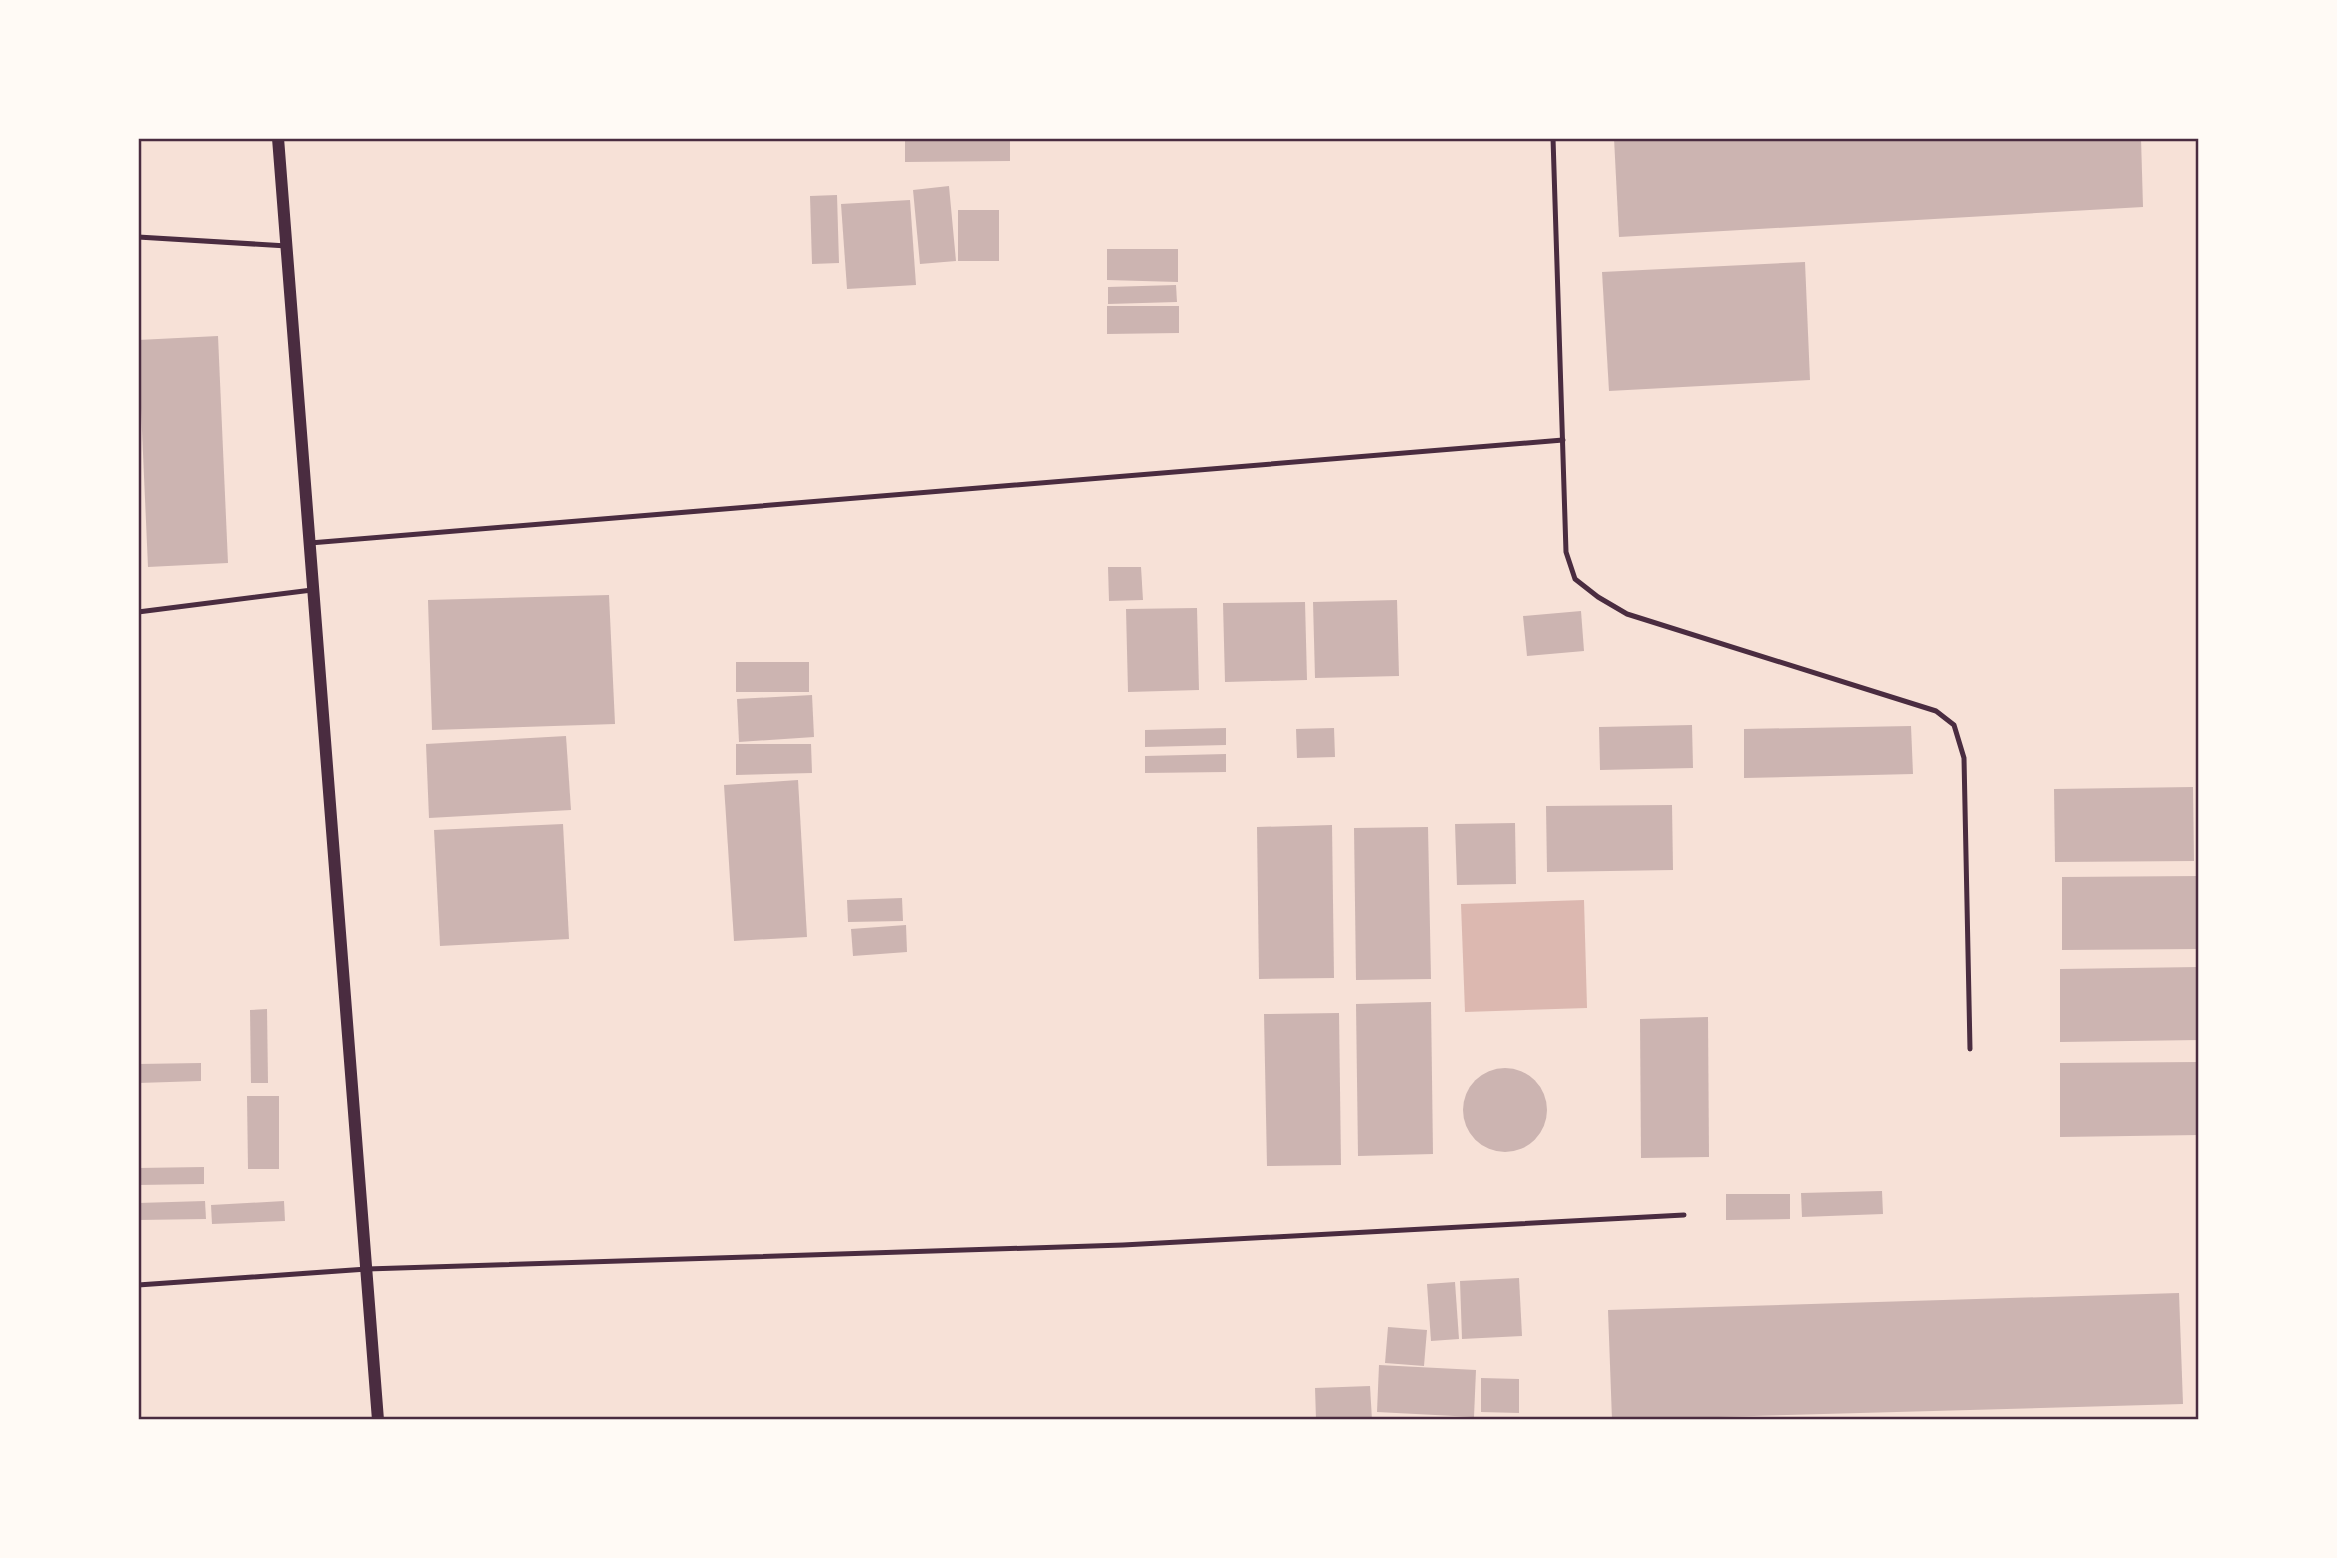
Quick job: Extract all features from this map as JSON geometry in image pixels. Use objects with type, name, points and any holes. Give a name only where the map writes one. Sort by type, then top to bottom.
[{"type":"street","points":[[278,138],[378,1420]]},
{"type":"lane","points":[[1553,138],[1566,552],[1575,579],[1627,614],[1936,711],[1954,725],[1964,758],[1970,1049]]},
{"type":"lane","points":[[138,237],[287,246]]},
{"type":"lane","points":[[310,543],[1563,440]]},
{"type":"lane","points":[[138,612],[314,590]]},
{"type":"lane","points":[[138,1285],[367,1269],[1123,1245],[1684,1215]]},
{"type":"shaded area","points":[[1584,900],[1587,1008],[1465,1012],[1461,904]]},
{"type":"building","points":[[905,138],[1010,138],[1010,161],[905,162]]},
{"type":"building","points":[[1614,138],[2141,138],[2143,207],[1619,237]]},
{"type":"building","points":[[949,186],[956,261],[920,264],[913,190]]},
{"type":"building","points":[[837,195],[839,263],[812,264],[810,196]]},
{"type":"building","points":[[910,200],[916,285],[847,289],[841,204]]},
{"type":"building","points":[[958,210],[999,210],[999,261],[958,261]]},
{"type":"building","points":[[1107,249],[1178,249],[1178,282],[1107,280]]},
{"type":"building","points":[[1805,262],[1810,380],[1609,391],[1602,272]]},
{"type":"building","points":[[1176,285],[1177,302],[1108,304],[1108,287]]},
{"type":"building","points":[[1107,306],[1179,306],[1179,333],[1107,334]]},
{"type":"building","points":[[218,336],[228,563],[148,567],[138,340]]},
{"type":"building","points":[[1108,567],[1141,567],[1143,600],[1109,601]]},
{"type":"building","points":[[609,595],[615,724],[432,730],[428,600]]},
{"type":"building","points":[[1397,600],[1399,676],[1315,678],[1313,602]]},
{"type":"building","points":[[1305,602],[1307,680],[1225,682],[1223,603]]},
{"type":"building","points":[[1197,608],[1199,690],[1128,692],[1126,609]]},
{"type":"building","points":[[1581,611],[1584,651],[1527,656],[1523,616]]},
{"type":"building","points":[[736,662],[809,662],[809,692],[736,692]]},
{"type":"building","points":[[812,695],[814,737],[739,742],[737,699]]},
{"type":"building","points":[[1692,725],[1693,768],[1600,770],[1599,727]]},
{"type":"building","points":[[1911,726],[1913,774],[1744,778],[1744,729]]},
{"type":"building","points":[[1226,728],[1226,745],[1145,747],[1145,730]]},
{"type":"building","points":[[1334,728],[1335,757],[1297,758],[1296,729]]},
{"type":"building","points":[[566,736],[571,810],[429,818],[426,744]]},
{"type":"building","points":[[736,744],[811,744],[812,773],[736,775]]},
{"type":"building","points":[[1226,754],[1226,772],[1145,773],[1145,756]]},
{"type":"building","points":[[798,780],[807,937],[734,941],[724,785]]},
{"type":"building","points":[[2193,787],[2194,861],[2055,862],[2054,789]]},
{"type":"building","points":[[1672,805],[1673,870],[1547,872],[1546,806]]},
{"type":"building","points":[[1515,823],[1516,884],[1457,885],[1455,824]]},
{"type":"building","points":[[563,824],[569,939],[440,946],[434,830]]},
{"type":"building","points":[[1332,825],[1334,978],[1259,979],[1257,827]]},
{"type":"building","points":[[1428,827],[1431,979],[1356,980],[1354,828]]},
{"type":"building","points":[[2199,876],[2199,949],[2062,950],[2062,877]]},
{"type":"building","points":[[902,898],[903,921],[848,922],[847,900]]},
{"type":"building","points":[[906,925],[907,952],[853,956],[851,929]]},
{"type":"building","points":[[2199,967],[2199,1040],[2060,1042],[2060,969]]},
{"type":"building","points":[[1431,1002],[1433,1154],[1358,1156],[1356,1004]]},
{"type":"building","points":[[267,1009],[268,1083],[251,1083],[250,1010]]},
{"type":"building","points":[[1339,1013],[1341,1165],[1267,1166],[1264,1014]]},
{"type":"building","points":[[1708,1017],[1709,1157],[1641,1158],[1640,1019]]},
{"type":"building","points":[[2199,1062],[2199,1135],[2060,1137],[2060,1063]]},
{"type":"building","points":[[201,1063],[201,1081],[138,1083],[138,1064]]},
{"type":"building","points":[[1505,1068],[1521,1071],[1535,1080],[1544,1094],[1547,1110],[1544,1126],[1535,1140],[1521,1149],[1505,1152],[1489,1149],[1475,1140],[1466,1126],[1463,1110],[1466,1094],[1475,1080],[1489,1071]]},
{"type":"building","points":[[247,1096],[279,1096],[279,1169],[248,1169]]},
{"type":"building","points":[[204,1167],[204,1184],[138,1185],[138,1168]]},
{"type":"building","points":[[1882,1191],[1883,1214],[1802,1217],[1801,1193]]},
{"type":"building","points":[[1726,1194],[1790,1194],[1790,1219],[1726,1220]]},
{"type":"building","points":[[205,1201],[206,1219],[138,1220],[138,1203]]},
{"type":"building","points":[[284,1201],[285,1221],[212,1224],[211,1205]]},
{"type":"building","points":[[1519,1278],[1522,1336],[1462,1339],[1460,1281]]},
{"type":"building","points":[[1455,1282],[1459,1339],[1431,1341],[1427,1284]]},
{"type":"building","points":[[2179,1293],[2183,1404],[1612,1420],[1608,1310]]},
{"type":"building","points":[[1388,1327],[1427,1330],[1424,1366],[1385,1363]]},
{"type":"building","points":[[1379,1365],[1476,1370],[1474,1417],[1377,1412]]},
{"type":"building","points":[[1481,1378],[1519,1379],[1519,1413],[1481,1412]]},
{"type":"building","points":[[1370,1386],[1372,1420],[1316,1420],[1315,1388]]}]
